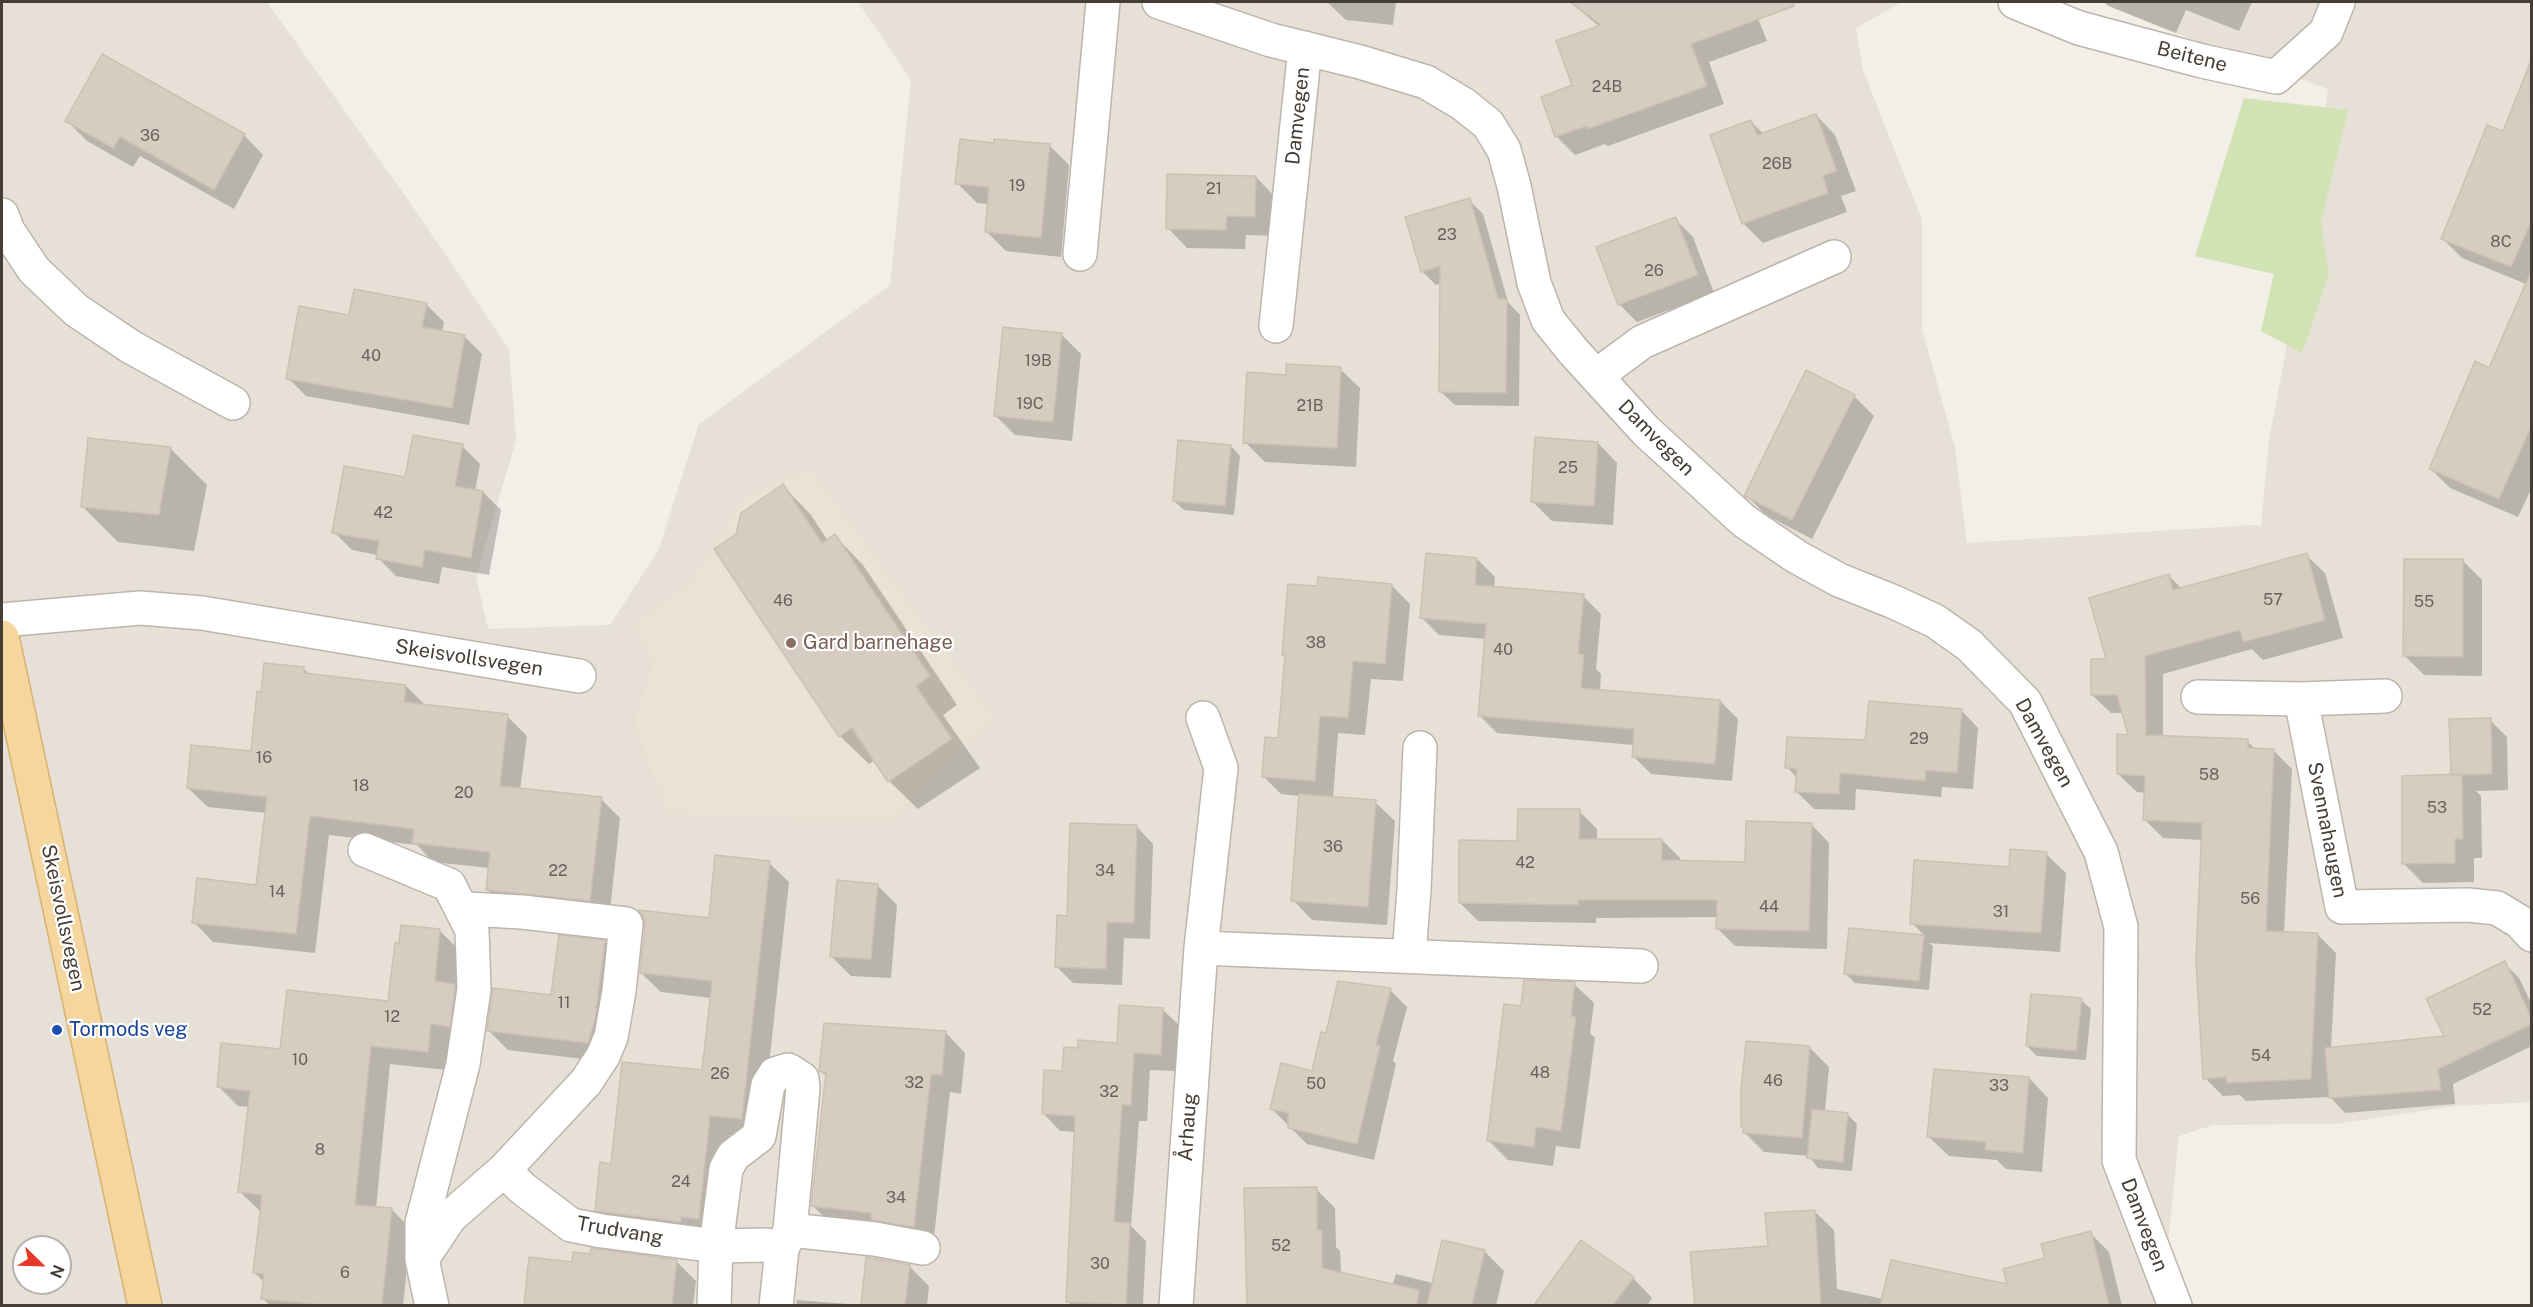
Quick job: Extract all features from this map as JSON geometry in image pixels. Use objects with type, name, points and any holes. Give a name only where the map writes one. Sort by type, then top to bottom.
[{"type":"main road","name":"Skeisvollsvegen","points":[[2,637],[7,682],[145,1305]]},
{"type":"street","points":[[1080,254],[1103,2]]},
{"type":"street","name":"Damvegen","points":[[1159,2],[1271,40],[1360,62],[1426,82],[1463,104],[1488,124],[1504,150],[1514,186],[1534,283],[1548,321],[1646,431],[1744,521],[1797,557],[1839,580],[1935,621],[1968,645],[2025,702],[2101,852],[2121,927],[2119,1160],[2175,1305]]},
{"type":"street","name":"Beitene","points":[[2015,2],[2079,28],[2276,77],[2326,32],[2338,2]]},
{"type":"street","name":"Damvegen","points":[[1276,326],[1305,48]]},
{"type":"street","points":[[2,215],[8,231],[34,270],[76,310],[131,347],[233,403]]},
{"type":"street","points":[[1596,376],[1642,342],[1834,257]]},
{"type":"street","name":"Skeisvollsvegen","points":[[2,620],[140,608],[202,613],[579,676]]},
{"type":"street","points":[[2198,697],[2301,699],[2385,696]]},
{"type":"street","name":"Svennahaugen","points":[[2301,699],[2342,907],[2468,905],[2497,908],[2520,922],[2532,934]]},
{"type":"street","name":"Århaug","points":[[1176,1305],[1201,948],[1221,768],[1203,718]]},
{"type":"street","points":[[1409,956],[1420,748]]},
{"type":"street","points":[[365,850],[449,885],[472,930],[474,989],[463,1064],[422,1223],[422,1259],[432,1305]]},
{"type":"street","points":[[422,1259],[450,1217],[504,1170],[586,1082],[603,1056],[611,1037],[617,1010],[626,924],[522,912],[468,909],[462,911]]},
{"type":"street","points":[[1201,948],[1641,966]]},
{"type":"street","points":[[714,1305],[716,1246],[726,1169],[733,1156],[759,1136],[768,1085],[775,1074],[788,1070],[802,1079],[803,1088],[776,1305]]},
{"type":"street","name":"Trudvang","points":[[504,1170],[522,1188],[571,1224],[602,1231],[716,1246],[766,1245],[786,1239],[875,1239],[923,1248]]},
{"type":"shaded area","points":[[2,2],[267,2],[411,204],[509,349],[516,440],[476,577],[488,629],[610,625],[658,551],[699,424],[890,285],[911,80],[858,2],[1902,2],[1856,28],[1863,70],[1922,220],[1922,329],[1955,448],[1967,543],[2254,525],[2261,527],[2269,440],[2319,176],[2328,89],[2167,30],[2101,2],[2531,2],[2531,1102],[2455,1106],[2335,1124],[2213,1125],[2179,1136],[2167,1253],[2194,1305],[2,1306]]},
{"type":"shaded area","name":"Gard barnehage","points":[[810,469],[994,719],[888,821],[668,813],[634,723],[654,662],[635,625],[691,582],[749,494]]},
{"type":"green space","points":[[2244,98],[2348,110],[2321,222],[2329,274],[2302,353],[2261,331],[2274,274],[2195,256]]},
{"type":"building","points":[[1570,2],[1794,2],[1794,6],[1691,44],[1707,86],[1588,129],[1587,126],[1555,137],[1541,97],[1572,85],[1556,41],[1601,25]]},
{"type":"building","points":[[102,54],[245,134],[214,190],[120,137],[113,148],[65,121]]},
{"type":"building","points":[[2530,63],[2532,220],[2511,267],[2441,239],[2487,125],[2503,131]]},
{"type":"building","points":[[1816,114],[1837,171],[1823,176],[1828,193],[1742,224],[1710,135],[1751,120],[1757,135]]},
{"type":"building","points":[[960,139],[994,143],[994,139],[1050,144],[1041,238],[985,232],[989,187],[955,184]]},
{"type":"building","points":[[1167,174],[1256,176],[1255,217],[1227,216],[1226,230],[1166,229]]},
{"type":"building","points":[[1470,198],[1498,299],[1507,299],[1506,393],[1439,392],[1440,266],[1421,272],[1405,217]]},
{"type":"building","points":[[1676,217],[1698,275],[1618,305],[1596,247]]},
{"type":"building","points":[[2532,269],[2532,425],[2499,499],[2429,469],[2475,361],[2489,368]]},
{"type":"building","points":[[354,289],[427,303],[422,327],[465,335],[452,408],[286,379],[299,306],[349,315]]},
{"type":"building","points":[[1003,327],[1062,333],[1053,422],[994,416]]},
{"type":"building","points":[[1286,364],[1341,367],[1337,448],[1243,443],[1247,372],[1286,375]]},
{"type":"building","points":[[1806,370],[1855,395],[1792,520],[1744,496]]},
{"type":"building","points":[[413,435],[463,444],[455,486],[483,491],[471,558],[425,550],[422,567],[376,559],[379,541],[332,533],[344,466],[405,477]]},
{"type":"building","points":[[1535,437],[1598,442],[1594,506],[1531,502]]},
{"type":"building","points":[[88,438],[171,447],[159,515],[81,507]]},
{"type":"building","points":[[1178,440],[1231,445],[1225,506],[1173,501]]},
{"type":"building","points":[[783,484],[822,543],[835,534],[930,676],[916,686],[952,739],[888,782],[852,728],[839,737],[714,549],[736,534],[741,513]]},
{"type":"building","points":[[1426,553],[1477,558],[1475,585],[1584,594],[1578,654],[1584,655],[1581,688],[1720,700],[1715,764],[1632,757],[1634,729],[1478,716],[1486,624],[1420,618]]},
{"type":"building","points":[[2307,553],[2325,620],[2243,642],[2240,630],[2145,656],[2146,735],[2248,739],[2248,748],[2274,749],[2266,931],[2318,933],[2311,1079],[2226,1083],[2226,1077],[2203,1079],[2196,960],[2202,823],[2143,820],[2145,776],[2117,774],[2117,734],[2128,735],[2117,695],[2091,695],[2091,659],[2106,659],[2089,598],[2169,574],[2173,590]]},
{"type":"building","points":[[2404,559],[2463,559],[2463,657],[2403,656]]},
{"type":"building","points":[[1318,577],[1392,584],[1385,664],[1353,661],[1348,718],[1320,716],[1315,781],[1262,777],[1265,737],[1278,738],[1288,584],[1317,586]]},
{"type":"building","points":[[264,663],[304,667],[304,673],[406,685],[404,702],[508,714],[500,786],[602,797],[590,901],[486,890],[490,852],[412,843],[414,829],[310,816],[296,934],[192,923],[197,878],[256,885],[267,797],[187,788],[191,745],[251,751],[257,691],[261,692]]},
{"type":"building","points":[[1869,701],[1962,709],[1957,773],[1926,770],[1925,781],[1840,773],[1839,794],[1795,792],[1797,769],[1785,768],[1787,737],[1865,740]]},
{"type":"building","points":[[2491,718],[2492,774],[2451,775],[2449,719]]},
{"type":"building","points":[[2462,774],[2463,839],[2455,839],[2455,863],[2402,864],[2402,776]]},
{"type":"building","points":[[1299,794],[1376,800],[1368,907],[1291,901]]},
{"type":"building","points":[[1518,809],[1580,809],[1579,839],[1662,839],[1662,860],[1745,862],[1746,821],[1812,823],[1809,931],[1716,929],[1717,900],[1578,900],[1578,905],[1459,903],[1459,840],[1517,841]]},
{"type":"building","points":[[1070,823],[1137,825],[1134,923],[1107,922],[1106,969],[1055,967],[1057,915],[1067,916]]},
{"type":"building","points":[[2010,849],[2047,852],[2041,933],[1910,924],[1914,860],[2009,867]]},
{"type":"building","points":[[715,855],[770,861],[742,1119],[710,1116],[699,1219],[681,1217],[681,1222],[595,1211],[600,1162],[611,1164],[622,1062],[702,1070],[712,981],[640,973],[645,926],[638,910],[709,918]]},
{"type":"building","points":[[837,880],[878,884],[871,959],[830,957]]},
{"type":"building","points":[[401,925],[440,929],[435,981],[455,984],[455,988],[450,1027],[431,1024],[428,1052],[371,1046],[355,1205],[392,1208],[382,1305],[323,1305],[261,1299],[264,1274],[253,1273],[262,1195],[238,1192],[250,1091],[217,1087],[221,1043],[280,1049],[287,990],[388,1001],[395,943],[399,943]]},
{"type":"building","points":[[1849,928],[1924,935],[1919,981],[1844,974]]},
{"type":"building","points":[[559,935],[605,940],[595,1019],[588,1043],[487,1031],[493,988],[551,995]]},
{"type":"building","points":[[2505,961],[2532,1019],[2532,1024],[2438,1069],[2441,1090],[2329,1098],[2325,1048],[2444,1036],[2426,999]]},
{"type":"building","points":[[1524,980],[1575,982],[1571,1016],[1576,1017],[1561,1131],[1536,1127],[1534,1147],[1487,1141],[1504,1004],[1521,1006]]},
{"type":"building","points":[[1338,981],[1391,988],[1376,1045],[1380,1046],[1357,1144],[1288,1128],[1288,1113],[1270,1109],[1281,1063],[1312,1071],[1321,1032],[1326,1033]]},
{"type":"building","points":[[2031,994],[2082,998],[2076,1051],[2026,1046]]},
{"type":"building","points":[[1119,1005],[1163,1008],[1161,1055],[1134,1053],[1131,1105],[1122,1105],[1114,1222],[1130,1223],[1126,1305],[1066,1302],[1075,1116],[1042,1114],[1044,1070],[1062,1071],[1064,1047],[1078,1048],[1078,1040],[1117,1043]]},
{"type":"building","points":[[824,1023],[946,1031],[942,1075],[931,1074],[914,1227],[871,1220],[871,1213],[811,1206],[826,1073],[819,1071]]},
{"type":"building","points":[[1746,1041],[1810,1046],[1802,1138],[1743,1133],[1741,1090]]},
{"type":"building","points":[[1934,1069],[2029,1077],[2023,1153],[1985,1150],[1986,1142],[1927,1137]]},
{"type":"building","points":[[1812,1109],[1848,1113],[1843,1162],[1807,1158]]},
{"type":"building","points":[[1317,1187],[1317,1230],[1322,1230],[1322,1268],[1419,1290],[1417,1305],[1247,1305],[1244,1188]]},
{"type":"building","points":[[1815,1210],[1821,1305],[1695,1305],[1690,1252],[1768,1246],[1765,1213]]},
{"type":"building","points":[[2091,1231],[2109,1305],[1880,1305],[1891,1260],[2007,1284],[2003,1269],[2045,1258],[2041,1244]]},
{"type":"building","points":[[1442,1240],[1485,1250],[1472,1305],[1427,1305]]},
{"type":"building","points":[[1581,1240],[1634,1277],[1613,1305],[1534,1305]]},
{"type":"building","points":[[591,1248],[677,1260],[672,1305],[524,1305],[529,1257],[572,1262],[573,1252],[590,1254]]},
{"type":"building","points":[[866,1257],[910,1265],[905,1305],[861,1305]]},
{"type":"place","name":"Gard barnehage","points":[[791,643]]},
{"type":"place","name":"Tormods veg","points":[[57,1030]]}]
